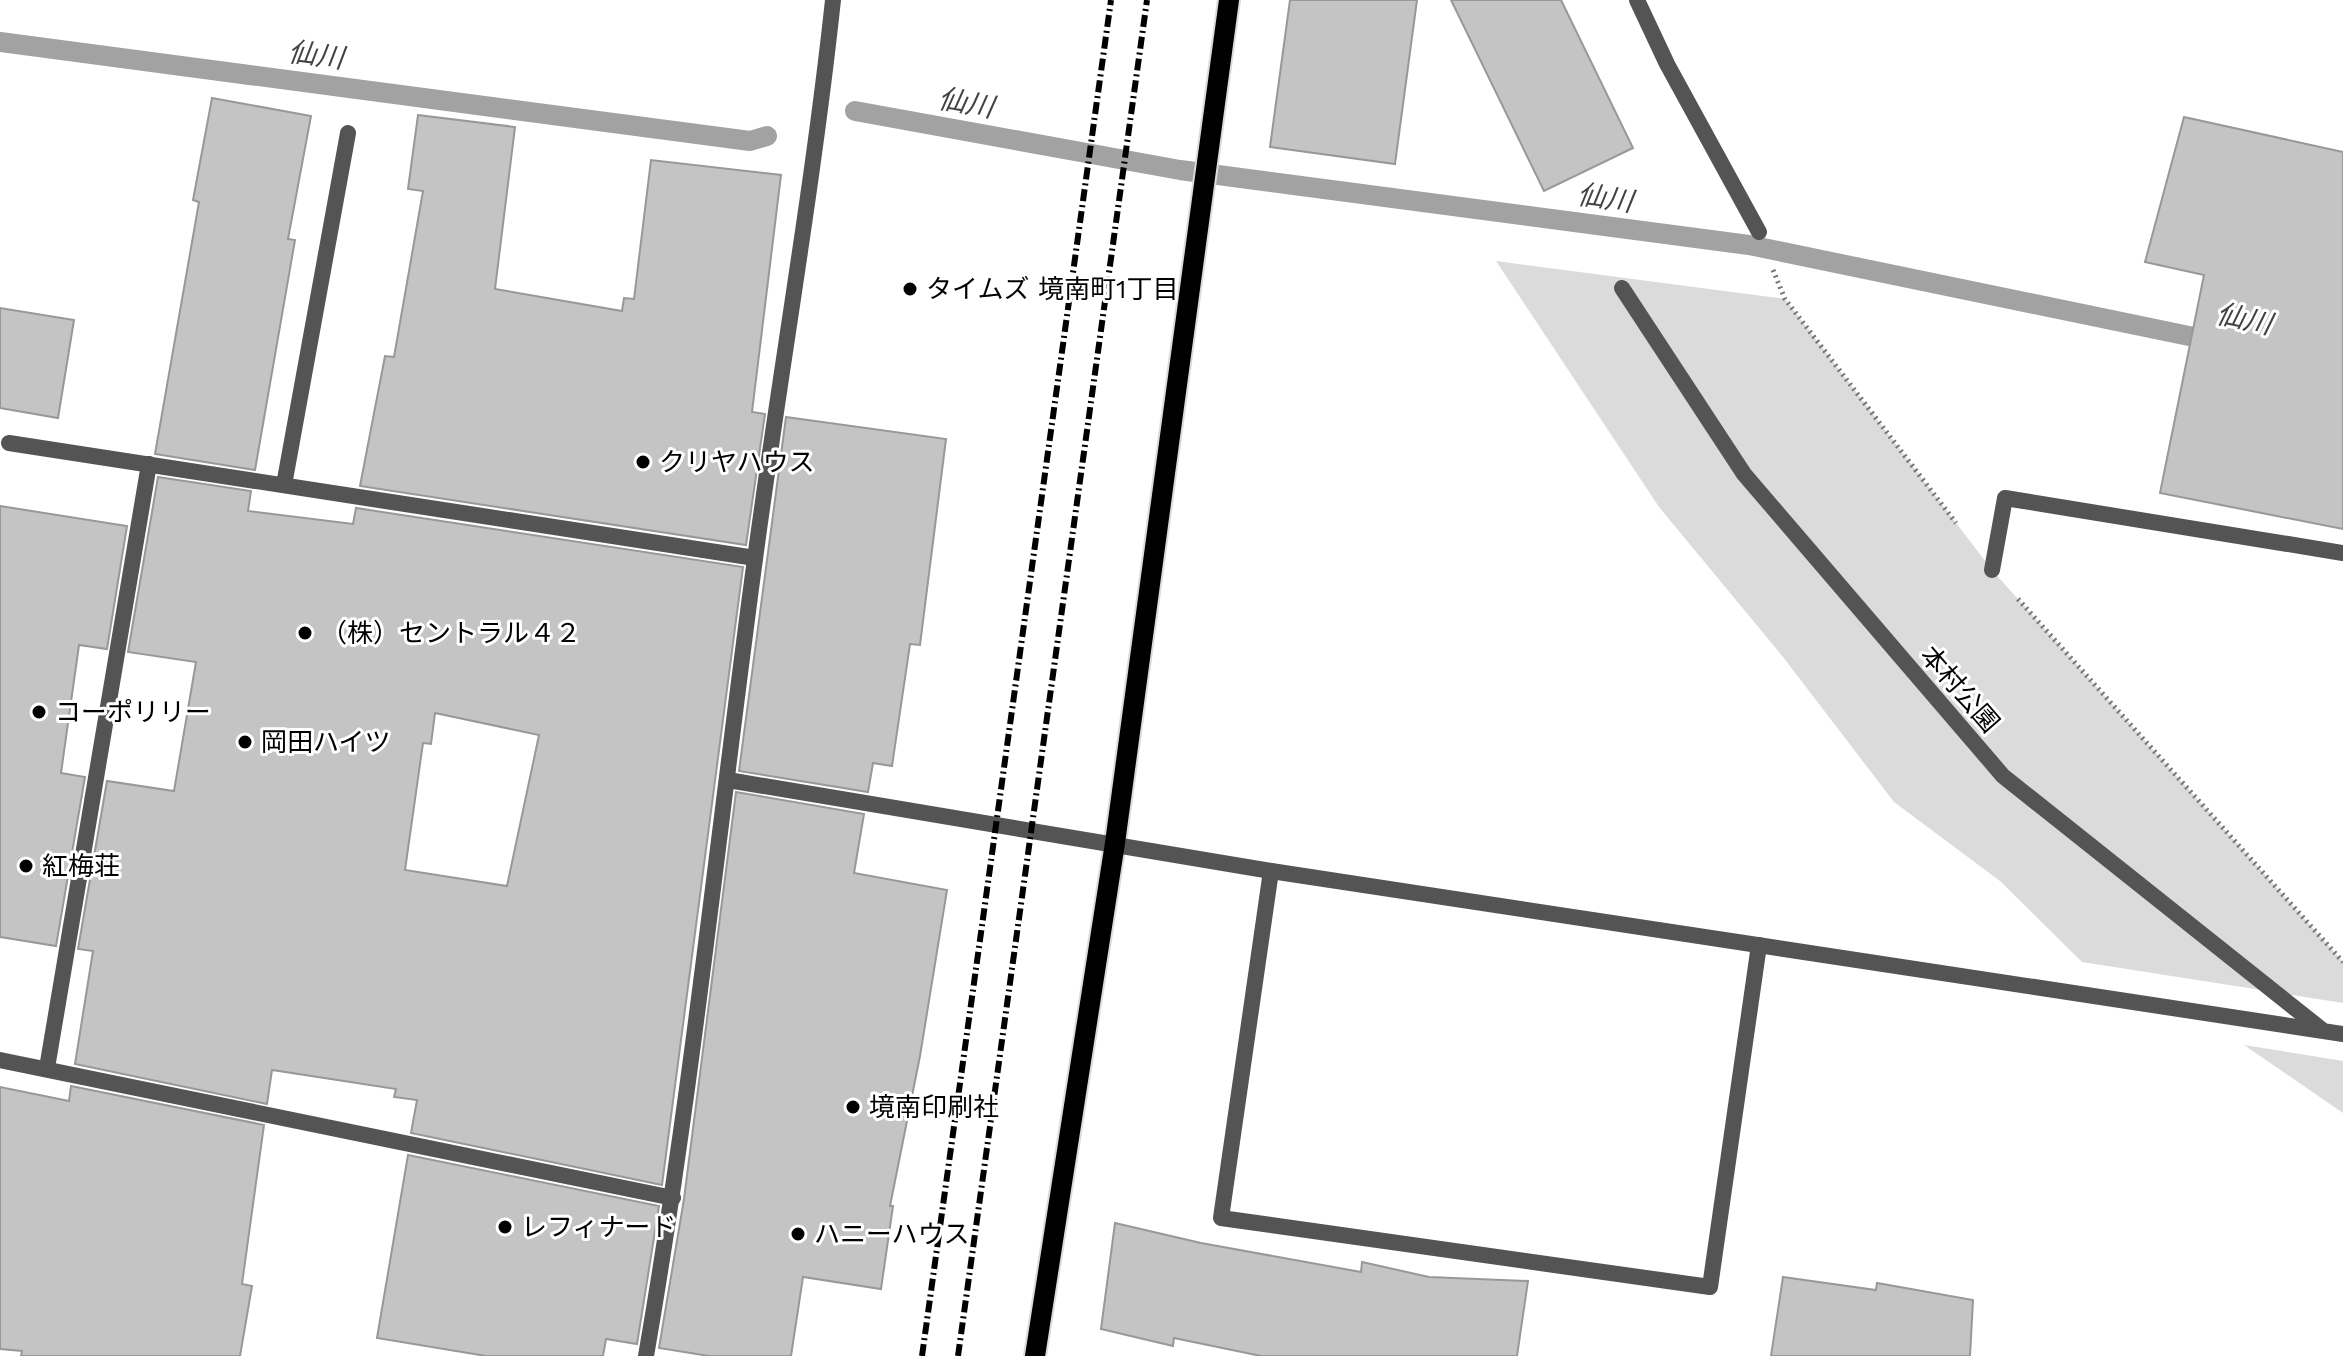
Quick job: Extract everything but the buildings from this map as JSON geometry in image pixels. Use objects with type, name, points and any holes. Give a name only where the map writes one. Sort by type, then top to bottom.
[{"type":"main road","points":[[1035,1356],[1115,843],[1229,0]]},
{"type":"street","points":[[646,1356],[673,1198],[755,558],[817,151],[833,0]]},
{"type":"street","points":[[1637,0],[1667,64],[1759,232]]},
{"type":"street","points":[[284,485],[348,133]]},
{"type":"street","name":"本村公園","points":[[1622,288],[1744,474],[2003,776],[2323,1031],[2343,1042]]},
{"type":"street","points":[[4,442],[755,558]]},
{"type":"street","points":[[47,1068],[149,464]]},
{"type":"street","points":[[1992,570],[2005,498],[2343,553]]},
{"type":"street","points":[[728,780],[1271,871],[2343,1034]]},
{"type":"street","points":[[1271,871],[1221,1218],[1710,1287],[1759,945]]},
{"type":"street","points":[[0,1060],[673,1198]]},
{"type":"path","points":[[1785,299],[1992,570],[2343,962]]},
{"type":"shaded area","points":[[1496,261],[1785,299],[1992,570],[2343,962],[2343,1003],[2082,962],[2000,881],[1894,802],[1783,657],[1659,507]]},
{"type":"shaded area","points":[[2244,1045],[2343,1061],[2343,1113]]},
{"type":"waterway","name":"仙川","points":[[0,42],[750,141],[767,136]]},
{"type":"waterway","name":"仙川","points":[[855,111],[1180,170],[1749,245],[2218,342]]},
{"type":"railway","points":[[922,1356],[1111,0]]},
{"type":"railway","points":[[958,1356],[1147,0]]},
{"type":"place","name":"タイムズ 境南町1丁目","points":[[910,289]]},
{"type":"place","name":"クリヤハウス","points":[[643,462]]},
{"type":"place","name":"（株）セントラル４２","points":[[305,633]]},
{"type":"place","name":"コーポリリー","points":[[39,712]]},
{"type":"place","name":"岡田ハイツ","points":[[245,742]]},
{"type":"place","name":"紅梅荘","points":[[26,866]]},
{"type":"place","name":"境南印刷社","points":[[853,1107]]},
{"type":"place","name":"レフィナード","points":[[505,1227]]},
{"type":"place","name":"ハニーハウス","points":[[798,1234]]}]
